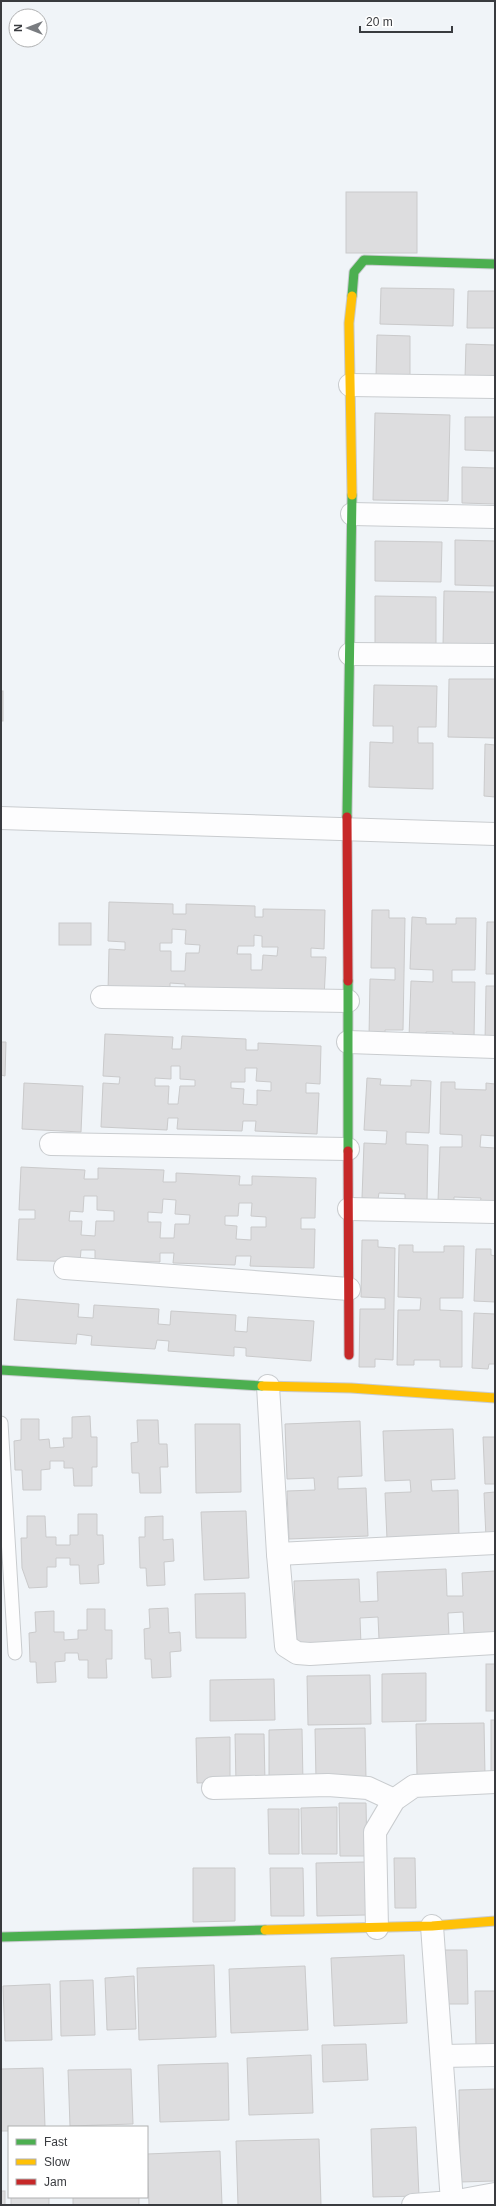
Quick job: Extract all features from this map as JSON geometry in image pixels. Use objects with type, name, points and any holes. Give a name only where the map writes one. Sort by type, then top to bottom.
[{"type":"street","points":[[349,1355],[347,829],[352,514],[349,323],[354,272],[364,260],[495,264]]},
{"type":"street","points":[[350,385],[495,387]]},
{"type":"street","points":[[352,514],[495,517]]},
{"type":"street","points":[[350,654],[495,655]]},
{"type":"street","points":[[1,818],[495,834]]},
{"type":"street","points":[[102,997],[348,1001]]},
{"type":"street","points":[[348,1042],[495,1047]]},
{"type":"street","points":[[51,1144],[348,1149]]},
{"type":"street","points":[[349,1209],[495,1212]]},
{"type":"street","points":[[64,1268],[349,1289]]},
{"type":"street","points":[[1,1370],[268,1386],[351,1388],[495,1398]]},
{"type":"street","points":[[268,1386],[278,1554],[286,1646],[296,1653],[310,1654],[495,1643]]},
{"type":"street","points":[[278,1554],[495,1543]]},
{"type":"street","points":[[377,1928],[375,1832],[394,1800],[414,1786],[495,1782]]},
{"type":"street","points":[[213,1788],[328,1785],[368,1788],[394,1800]]},
{"type":"street","points":[[1,1937],[377,1928],[432,1926],[495,1920]]},
{"type":"street","points":[[432,1926],[452,2202]]},
{"type":"street","points":[[442,2056],[495,2055]]},
{"type":"street","points":[[413,2205],[452,2202],[495,2194]]},
{"type":"lane","points":[[1,1423],[16,1653]]},
{"type":"building","points":[[346,192],[417,192],[417,253],[346,253]]},
{"type":"building","points":[[381,288],[454,289],[453,326],[380,324]]},
{"type":"building","points":[[468,291],[495,291],[495,328],[467,328]]},
{"type":"building","points":[[377,335],[410,336],[410,377],[376,377]]},
{"type":"building","points":[[466,344],[495,345],[495,379],[465,378]]},
{"type":"building","points":[[375,413],[450,415],[448,501],[373,500]]},
{"type":"building","points":[[465,417],[495,417],[495,451],[465,450]]},
{"type":"building","points":[[462,467],[495,468],[495,504],[462,503]]},
{"type":"building","points":[[455,540],[495,541],[495,586],[455,585]]},
{"type":"building","points":[[375,541],[442,542],[441,582],[375,581]]},
{"type":"building","points":[[444,591],[495,592],[495,647],[443,646]]},
{"type":"building","points":[[375,596],[436,597],[436,646],[375,645]]},
{"type":"building","points":[[449,679],[495,679],[495,738],[448,737]]},
{"type":"building","points":[[374,685],[437,686],[436,727],[418,727],[418,743],[433,743],[433,789],[369,787],[370,742],[393,743],[393,726],[373,726]]},
{"type":"building","points":[[1,691],[3,691],[3,721],[1,721]]},
{"type":"building","points":[[485,744],[495,745],[495,797],[484,796]]},
{"type":"building","points":[[109,902],[173,904],[173,914],[186,914],[186,904],[255,906],[255,917],[263,917],[263,909],[325,910],[324,949],[311,948],[311,957],[326,957],[324,999],[185,995],[185,984],[170,983],[170,992],[108,991],[109,949],[125,950],[125,942],[108,941]],"holes":[[[172,929],[186,930],[185,944],[200,945],[199,953],[186,953],[185,971],[171,971],[171,951],[160,951],[160,943],[172,943]],[[254,935],[262,936],[262,947],[278,947],[277,956],[263,955],[262,970],[251,970],[251,954],[237,954],[238,946],[254,946]]]},
{"type":"building","points":[[372,910],[389,910],[389,918],[405,918],[403,1030],[385,1030],[385,1037],[369,1037],[370,979],[395,980],[395,968],[371,968]]},
{"type":"building","points":[[412,917],[426,918],[426,924],[456,924],[456,918],[476,918],[475,970],[452,970],[452,982],[475,982],[474,1039],[453,1039],[453,1032],[426,1032],[426,1037],[409,1037],[411,981],[433,982],[433,970],[410,969]]},
{"type":"building","points":[[487,922],[495,922],[495,974],[486,974]]},
{"type":"building","points":[[59,923],[91,923],[91,945],[59,945]]},
{"type":"building","points":[[486,986],[495,986],[495,1042],[485,1042]]},
{"type":"building","points":[[105,1034],[173,1037],[172,1049],[181,1049],[182,1036],[246,1039],[246,1050],[258,1050],[258,1043],[321,1046],[320,1084],[306,1083],[306,1093],[319,1093],[317,1134],[255,1131],[256,1121],[243,1121],[242,1131],[177,1129],[178,1118],[168,1118],[167,1130],[101,1127],[103,1083],[119,1084],[120,1077],[103,1076]],"holes":[[[171,1066],[180,1066],[180,1079],[195,1080],[195,1086],[180,1086],[178,1104],[168,1104],[169,1086],[155,1086],[155,1078],[171,1079]],[[245,1068],[257,1068],[256,1081],[271,1082],[271,1091],[257,1090],[257,1105],[243,1104],[244,1089],[231,1088],[231,1082],[245,1082]]]},
{"type":"building","points":[[1,1042],[6,1042],[5,1076],[1,1075]]},
{"type":"building","points":[[367,1078],[381,1079],[380,1085],[411,1086],[411,1080],[431,1081],[429,1133],[406,1132],[406,1144],[428,1145],[427,1202],[405,1201],[405,1194],[379,1193],[378,1199],[362,1198],[364,1143],[386,1144],[387,1131],[364,1130]]},
{"type":"building","points":[[441,1082],[455,1082],[455,1089],[486,1090],[486,1083],[495,1084],[495,1136],[481,1135],[480,1147],[495,1148],[495,1205],[480,1204],[481,1198],[454,1197],[454,1202],[438,1201],[440,1147],[462,1147],[462,1135],[440,1134]]},
{"type":"building","points":[[24,1083],[83,1086],[81,1132],[22,1129]]},
{"type":"building","points":[[21,1167],[85,1170],[84,1179],[98,1179],[98,1168],[164,1170],[163,1182],[176,1182],[176,1173],[240,1176],[239,1185],[252,1185],[252,1176],[316,1178],[315,1218],[301,1218],[301,1229],[315,1229],[314,1268],[250,1266],[251,1256],[236,1256],[235,1265],[173,1263],[174,1253],[160,1253],[160,1262],[95,1261],[95,1250],[81,1250],[80,1262],[17,1260],[19,1219],[35,1219],[35,1210],[19,1210]],"holes":[[[84,1196],[97,1196],[97,1210],[114,1211],[114,1221],[96,1221],[95,1236],[81,1235],[82,1221],[69,1221],[70,1211],[83,1212]],[[163,1199],[176,1200],[175,1214],[190,1215],[189,1224],[175,1224],[174,1238],[160,1238],[161,1222],[148,1222],[148,1212],[162,1213]],[[239,1203],[252,1203],[251,1216],[266,1217],[266,1227],[251,1227],[251,1240],[236,1239],[237,1226],[225,1225],[225,1216],[238,1216]]]},
{"type":"building","points":[[362,1240],[378,1240],[378,1247],[395,1248],[393,1360],[375,1359],[375,1367],[359,1367],[360,1309],[385,1309],[385,1298],[361,1297]]},
{"type":"building","points":[[399,1245],[413,1245],[413,1252],[444,1252],[444,1246],[464,1246],[463,1298],[440,1298],[440,1310],[462,1311],[462,1367],[440,1367],[440,1360],[414,1360],[414,1365],[397,1365],[398,1310],[420,1310],[421,1298],[398,1297]]},
{"type":"building","points":[[476,1249],[491,1249],[491,1255],[495,1256],[495,1302],[474,1301]]},
{"type":"building","points":[[17,1299],[79,1304],[78,1317],[93,1318],[94,1305],[159,1309],[158,1324],[170,1325],[171,1311],[236,1315],[235,1331],[247,1332],[248,1317],[314,1321],[311,1361],[246,1356],[246,1348],[234,1347],[234,1356],[168,1351],[169,1341],[157,1340],[155,1349],[91,1345],[92,1336],[77,1334],[76,1344],[14,1340]]},
{"type":"building","points":[[474,1313],[495,1314],[495,1364],[489,1364],[488,1369],[472,1368]]},
{"type":"building","points":[[90,1416],[91,1437],[97,1437],[97,1467],[92,1467],[92,1486],[74,1486],[73,1468],[64,1468],[64,1461],[50,1461],[50,1469],[41,1470],[41,1490],[23,1490],[22,1470],[15,1470],[14,1441],[21,1440],[21,1419],[39,1419],[39,1440],[49,1439],[50,1448],[64,1447],[63,1438],[72,1438],[72,1417]]},
{"type":"building","points":[[137,1420],[158,1420],[159,1444],[167,1444],[168,1467],[160,1467],[161,1493],[140,1493],[139,1473],[132,1473],[131,1443],[138,1442]]},
{"type":"building","points":[[360,1421],[362,1476],[338,1477],[338,1489],[366,1488],[368,1536],[289,1539],[287,1491],[315,1490],[314,1478],[287,1479],[285,1424]]},
{"type":"building","points":[[195,1424],[240,1424],[241,1492],[196,1493]]},
{"type":"building","points":[[453,1429],[455,1479],[431,1480],[432,1491],[458,1490],[459,1536],[387,1539],[385,1493],[411,1492],[410,1480],[385,1481],[383,1431]]},
{"type":"building","points":[[483,1437],[495,1437],[495,1484],[485,1484]]},
{"type":"building","points":[[495,1492],[495,1537],[486,1538],[484,1493]]},
{"type":"building","points":[[246,1511],[249,1578],[204,1580],[201,1512]]},
{"type":"building","points":[[78,1514],[97,1514],[97,1535],[103,1535],[104,1564],[98,1565],[99,1583],[80,1584],[79,1565],[70,1565],[70,1558],[56,1558],[56,1567],[47,1567],[47,1587],[29,1588],[22,1568],[21,1538],[27,1538],[27,1516],[45,1516],[46,1537],[56,1537],[56,1545],[70,1545],[70,1535],[78,1535]]},
{"type":"building","points":[[163,1516],[163,1540],[173,1539],[174,1561],[164,1562],[165,1585],[147,1586],[146,1568],[140,1568],[139,1537],[145,1537],[145,1517]]},
{"type":"building","points":[[446,1569],[447,1596],[463,1596],[462,1573],[495,1571],[495,1633],[464,1634],[463,1612],[448,1613],[449,1637],[379,1639],[378,1617],[360,1618],[361,1645],[297,1647],[294,1581],[359,1579],[360,1602],[378,1601],[377,1572]]},
{"type":"building","points":[[245,1593],[246,1638],[196,1638],[195,1594]]},
{"type":"building","points":[[168,1608],[169,1633],[180,1632],[181,1651],[170,1652],[171,1677],[152,1678],[151,1659],[145,1659],[144,1629],[150,1628],[149,1609]]},
{"type":"building","points":[[87,1609],[105,1609],[105,1630],[112,1630],[112,1659],[106,1659],[107,1678],[88,1678],[88,1660],[79,1660],[78,1653],[65,1653],[65,1661],[55,1662],[56,1682],[37,1683],[36,1662],[30,1662],[29,1633],[36,1632],[35,1612],[54,1611],[54,1632],[64,1632],[64,1640],[78,1639],[78,1630],[87,1630]]},
{"type":"building","points":[[486,1664],[495,1664],[495,1711],[486,1711]]},
{"type":"building","points":[[426,1673],[426,1721],[382,1722],[382,1674]]},
{"type":"building","points":[[370,1675],[371,1724],[308,1725],[307,1676]]},
{"type":"building","points":[[274,1679],[275,1720],[210,1721],[210,1680]]},
{"type":"building","points":[[491,1720],[495,1720],[495,1772],[491,1772]]},
{"type":"building","points":[[484,1723],[485,1775],[417,1776],[416,1724]]},
{"type":"building","points":[[365,1728],[366,1779],[316,1779],[315,1729]]},
{"type":"building","points":[[302,1729],[303,1783],[269,1783],[269,1730]]},
{"type":"building","points":[[235,1734],[264,1734],[265,1782],[236,1783]]},
{"type":"building","points":[[230,1737],[230,1782],[197,1783],[196,1738]]},
{"type":"building","points":[[339,1803],[366,1803],[367,1856],[340,1856]]},
{"type":"building","points":[[337,1807],[337,1854],[302,1854],[301,1808]]},
{"type":"building","points":[[268,1809],[299,1809],[299,1854],[269,1854]]},
{"type":"building","points":[[394,1858],[415,1858],[416,1908],[395,1908]]},
{"type":"building","points":[[365,1862],[366,1915],[317,1916],[316,1863]]},
{"type":"building","points":[[193,1868],[235,1868],[235,1921],[193,1922]]},
{"type":"building","points":[[270,1868],[303,1868],[304,1916],[271,1916]]},
{"type":"building","points":[[443,1950],[467,1950],[468,2004],[444,2004]]},
{"type":"building","points":[[404,1955],[407,2023],[334,2026],[331,1958]]},
{"type":"building","points":[[214,1965],[216,2037],[139,2040],[137,1968]]},
{"type":"building","points":[[305,1966],[308,2030],[231,2033],[229,1969]]},
{"type":"building","points":[[134,1976],[136,2029],[107,2030],[105,1978]]},
{"type":"building","points":[[93,1980],[95,2035],[61,2036],[60,1981]]},
{"type":"building","points":[[50,1984],[52,2040],[5,2041],[3,1986]]},
{"type":"building","points":[[475,1991],[495,1991],[495,2046],[476,2047]]},
{"type":"building","points":[[366,2044],[368,2080],[323,2082],[322,2045]]},
{"type":"building","points":[[311,2055],[313,2113],[249,2115],[247,2058]]},
{"type":"building","points":[[228,2063],[229,2120],[160,2122],[158,2065]]},
{"type":"building","points":[[43,2068],[45,2126],[8,2126],[8,2131],[1,2131],[1,2069]]},
{"type":"building","points":[[131,2069],[133,2124],[70,2126],[68,2070]]},
{"type":"building","points":[[495,2089],[495,2181],[460,2182],[459,2090]]},
{"type":"building","points":[[416,2127],[419,2196],[373,2197],[371,2129]]},
{"type":"building","points":[[319,2139],[321,2205],[238,2205],[236,2141]]},
{"type":"building","points":[[220,2151],[222,2205],[149,2205],[148,2154]]},
{"type":"building","points":[[1,2191],[5,2191],[5,2205],[1,2205]]},
{"type":"building","points":[[11,2198],[49,2198],[49,2205],[11,2205]]},
{"type":"building","points":[[73,2198],[139,2198],[139,2205],[73,2205]]},
{"type":"traffic: fast","points":[[352,296],[354,272],[364,260],[495,264]]},
{"type":"traffic: fast","points":[[347,817],[352,495]]},
{"type":"traffic: fast","points":[[348,981],[348,1151]]},
{"type":"traffic: fast","points":[[1,1370],[262,1386]]},
{"type":"traffic: fast","points":[[1,1937],[265,1930]]},
{"type":"traffic: slow","points":[[352,296],[349,323],[352,495]]},
{"type":"traffic: slow","points":[[262,1386],[351,1388],[495,1398]]},
{"type":"traffic: slow","points":[[265,1930],[432,1926],[495,1921]]},
{"type":"traffic: jam","points":[[347,817],[348,981]]},
{"type":"traffic: jam","points":[[348,1151],[349,1355]]}]
